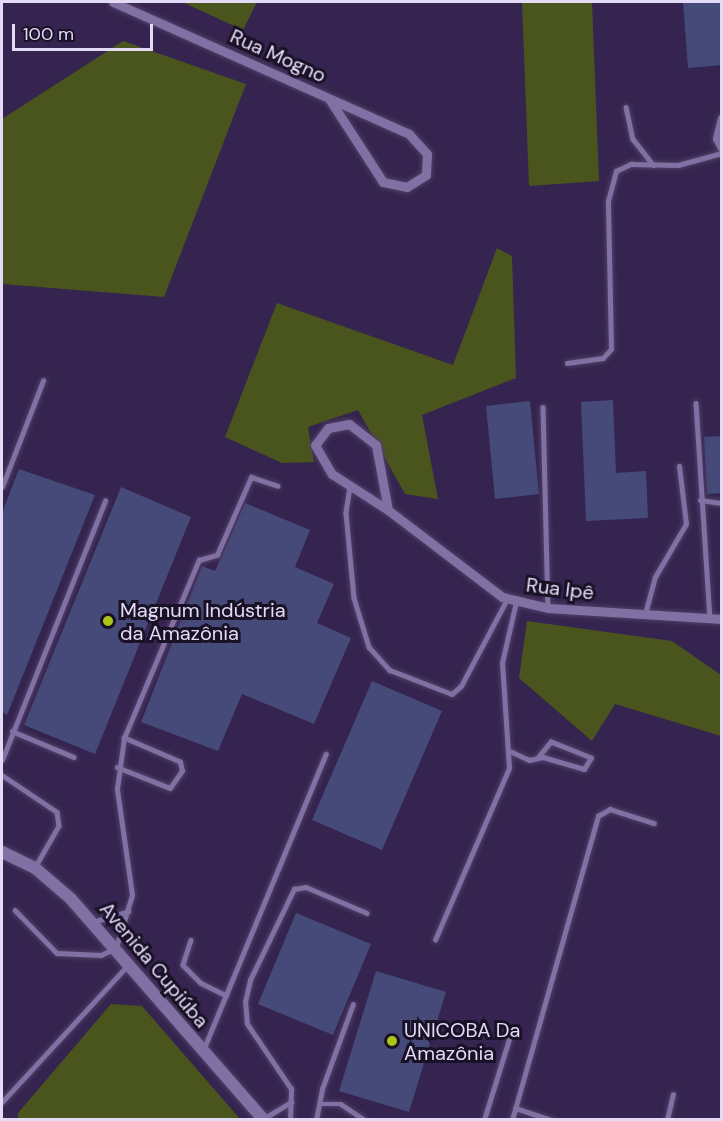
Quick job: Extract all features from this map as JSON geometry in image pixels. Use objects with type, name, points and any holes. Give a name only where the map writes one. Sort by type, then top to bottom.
[{"type":"street","name":"Rua Mogno","points":[[113,2],[409,134],[427,154],[426,175],[407,187],[383,182],[330,100]]},
{"type":"street","points":[[722,118],[717,138],[722,148]]},
{"type":"street","name":"Rua Ipê","points":[[388,510],[376,445],[357,427],[338,424],[319,436],[315,445],[326,468],[350,487],[388,510],[485,587],[512,601],[548,608],[645,617],[722,619]]},
{"type":"street","name":"Avenida Cupiúba","points":[[2,852],[35,868],[93,922],[202,1053],[264,1119]]},
{"type":"lane","points":[[626,107],[633,139],[654,165]]},
{"type":"lane","points":[[567,363],[610,353],[609,186],[622,166],[678,165],[722,153]]},
{"type":"lane","points":[[2,487],[43,381]]},
{"type":"lane","points":[[696,404],[700,500],[710,618]]},
{"type":"lane","points":[[543,407],[548,608]]},
{"type":"lane","points":[[645,617],[655,577],[684,533],[679,466]]},
{"type":"lane","points":[[15,910],[57,953],[101,955],[116,948],[128,911],[132,884],[117,767],[124,738],[199,560],[216,555],[251,477],[278,486]]},
{"type":"lane","points":[[350,487],[346,513],[354,598],[369,647],[390,670],[453,694],[461,686],[512,601]]},
{"type":"lane","points":[[700,500],[722,503]]},
{"type":"lane","points":[[2,760],[105,501]]},
{"type":"lane","points":[[435,940],[496,804],[510,751],[502,663],[512,601]]},
{"type":"lane","points":[[12,731],[74,757]]},
{"type":"lane","points":[[117,767],[170,788],[182,771],[180,762],[124,738]]},
{"type":"lane","points":[[510,751],[529,760],[539,757],[584,769],[591,756],[551,742],[539,757]]},
{"type":"lane","points":[[202,1053],[326,754]]},
{"type":"lane","points":[[2,775],[57,812],[59,826],[35,868]]},
{"type":"lane","points":[[512,1119],[598,816],[610,809],[654,823]]},
{"type":"lane","points":[[290,1119],[289,1084],[250,1034],[245,1002],[250,980],[294,889],[306,887],[367,913]]},
{"type":"lane","points":[[93,922],[128,911]]},
{"type":"lane","points":[[191,939],[183,965],[201,983],[226,995]]},
{"type":"lane","points":[[2,1102],[129,964]]},
{"type":"lane","points":[[316,1119],[353,1004]]},
{"type":"lane","points":[[484,1119],[510,1036]]},
{"type":"lane","points":[[667,1119],[673,1095]]},
{"type":"lane","points":[[264,1119],[291,1102]]},
{"type":"lane","points":[[319,1104],[341,1104],[365,1119]]},
{"type":"lane","points":[[515,1108],[552,1119]]},
{"type":"green space","points":[[182,2],[257,2],[243,30]]},
{"type":"green space","points":[[522,2],[592,2],[599,181],[529,186]]},
{"type":"green space","points":[[123,41],[246,84],[164,297],[2,284],[2,119]]},
{"type":"green space","points":[[497,248],[512,256],[516,378],[422,415],[438,499],[405,494],[358,410],[308,427],[314,462],[282,463],[225,437],[277,303],[453,365]]},
{"type":"green space","points":[[527,621],[672,641],[721,675],[721,736],[615,704],[592,741],[519,678]]},
{"type":"green space","points":[[111,1004],[142,1006],[240,1119],[18,1119],[18,1113]]},
{"type":"building","points":[[683,2],[722,2],[722,65],[688,68]]},
{"type":"building","points":[[613,400],[616,473],[646,471],[648,518],[586,521],[581,402]]},
{"type":"building","points":[[530,401],[539,494],[495,499],[486,406]]},
{"type":"building","points":[[722,436],[722,493],[707,494],[704,437]]},
{"type":"building","points":[[19,469],[95,495],[7,715],[2,712],[2,513]]},
{"type":"building","name":"Magnum Indústria da Amazônia","points":[[121,487],[191,517],[95,754],[24,725]]},
{"type":"building","points":[[245,503],[310,530],[295,567],[334,584],[317,623],[351,638],[314,724],[242,694],[218,751],[141,722],[202,566],[215,571]]},
{"type":"building","points":[[372,681],[442,711],[382,850],[312,820]]},
{"type":"building","points":[[296,913],[371,944],[333,1035],[258,1004]]},
{"type":"building","name":"UNICOBA Da Amazônia","points":[[376,971],[446,992],[409,1112],[339,1091]]},
{"type":"place","name":"Magnum Indústria da Amazônia","points":[[108,621]]},
{"type":"place","name":"UNICOBA Da Amazônia","points":[[392,1041]]}]
